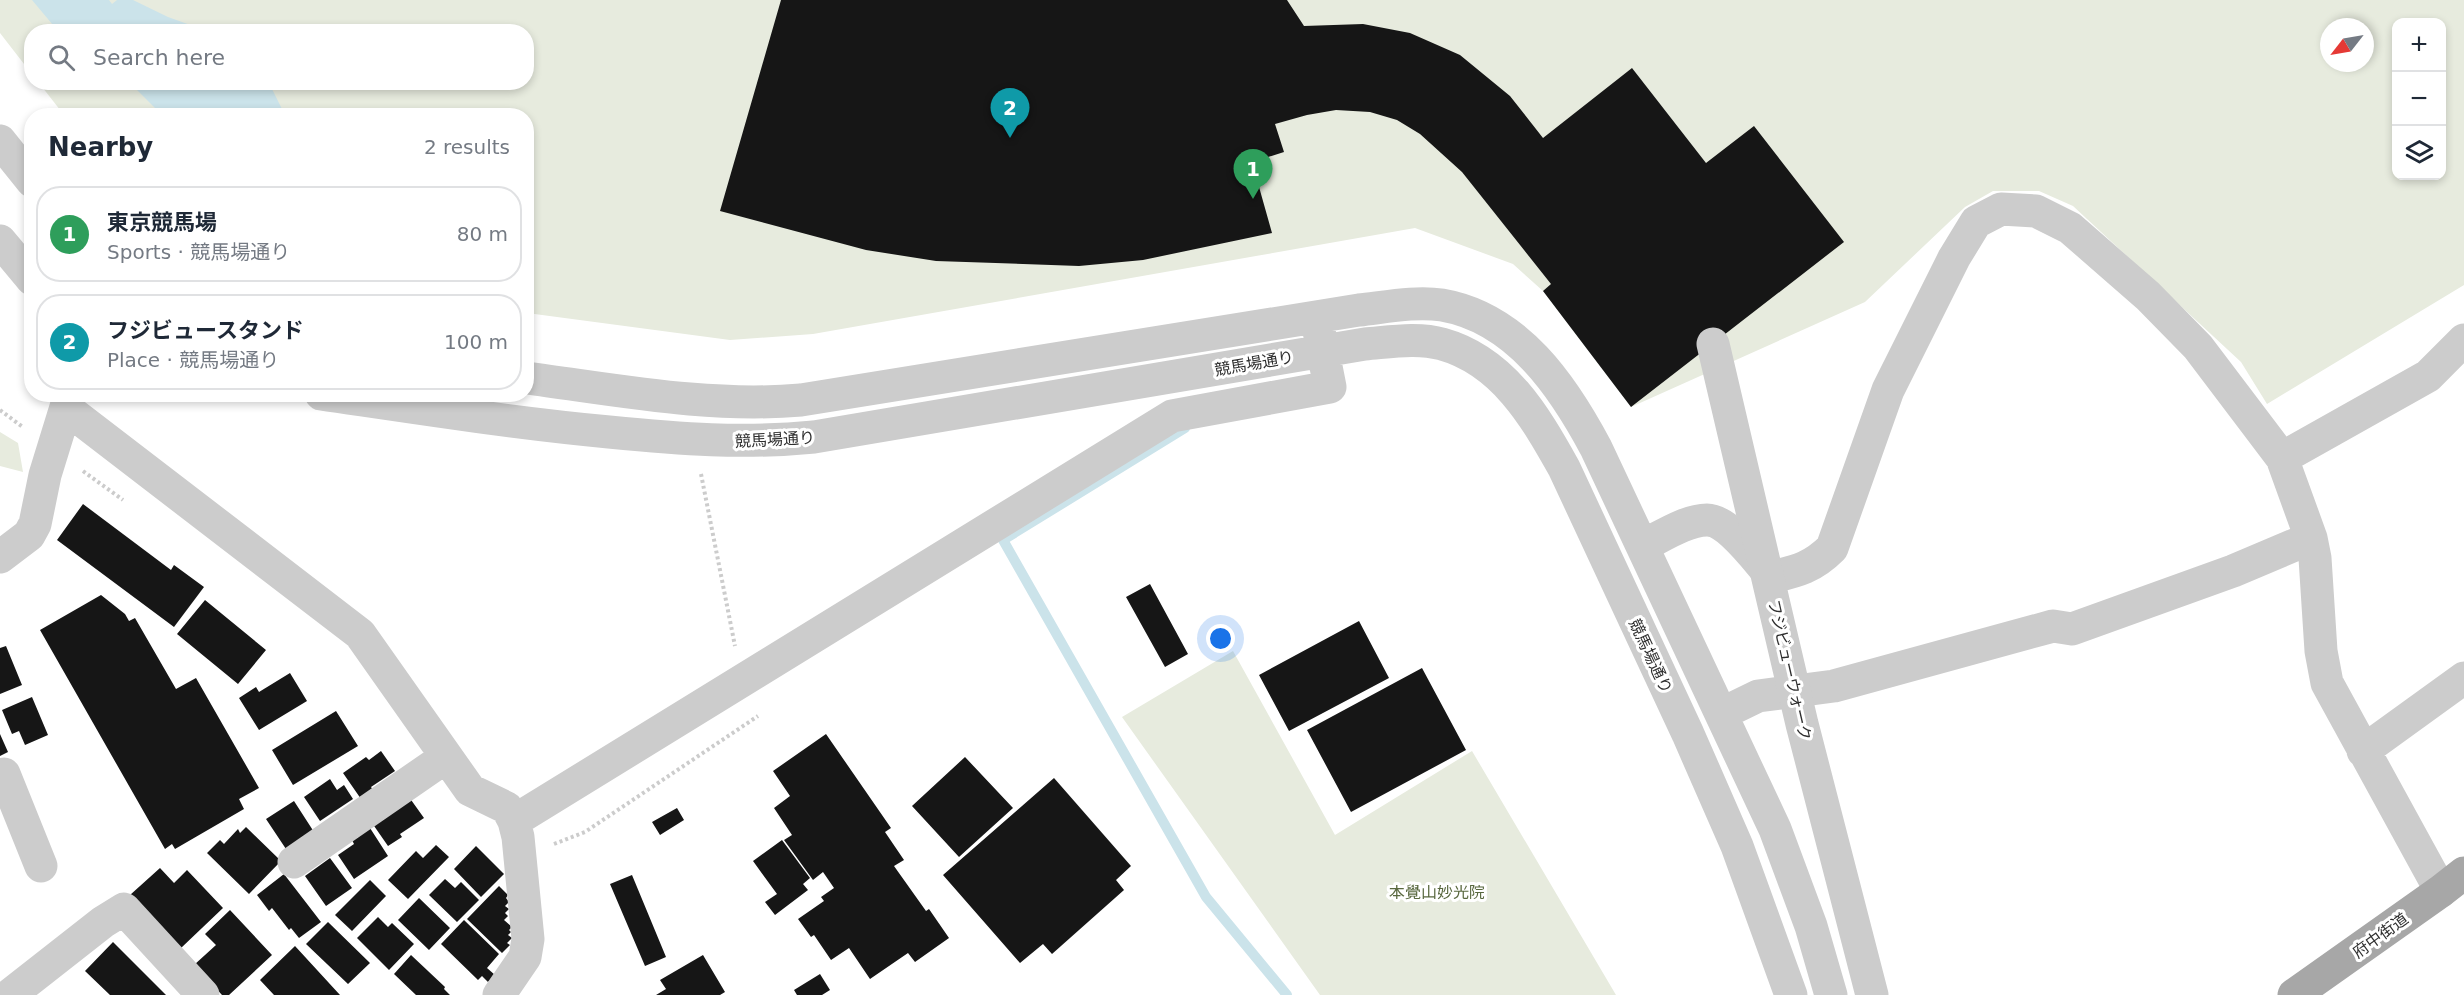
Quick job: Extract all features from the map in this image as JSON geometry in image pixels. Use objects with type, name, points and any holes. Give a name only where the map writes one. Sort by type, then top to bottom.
[{"type":"main road","name":"府中街道","points":[[2294,995],[2453,882]]},
{"type":"street","points":[[0,141],[24,171]]},
{"type":"street","points":[[1642,546],[1692,523],[1709,520],[1730,530],[1772,577],[1801,570],[1819,561],[1832,548],[1888,390],[1954,258],[1976,222],[2001,209],[2036,211],[2070,228],[2148,296],[2198,347],[2282,458],[2311,538],[2315,558],[2321,651],[2327,683],[2363,751],[2453,882]]},
{"type":"street","points":[[0,241],[24,270]]},
{"type":"street","points":[[534,379],[705,402],[762,403],[813,398],[1402,305],[1441,305],[1474,314],[1503,329],[1544,367],[1579,415],[1775,829],[1811,926],[1831,995]]},
{"type":"street","points":[[516,829],[742,680],[1172,416],[1330,387],[1316,317]]},
{"type":"street","name":"競馬場通り","points":[[378,402],[565,428],[701,441],[765,442],[814,437],[1365,344],[1406,340],[1442,344],[1483,361],[1515,391],[1544,433],[1564,468],[1688,734],[1737,846],[1773,940],[1791,995]]},
{"type":"street","points":[[2282,458],[2428,376],[2464,340]]},
{"type":"street","name":"フジビューウォーク","points":[[1713,344],[1802,724],[1872,995]]},
{"type":"street","points":[[0,557],[28,535],[35,524],[42,485],[68,402],[360,634],[470,790],[507,808],[516,829],[528,939],[525,957],[499,995]]},
{"type":"street","points":[[1721,714],[1758,696],[1834,686],[2053,626],[2072,629],[2233,571],[2311,538]]},
{"type":"street","points":[[2363,751],[2464,678]]},
{"type":"street","points":[[294,862],[446,758]]},
{"type":"street","points":[[0,775],[4,774],[41,866]]},
{"type":"street","points":[[10,995],[103,922],[124,909],[203,995]]},
{"type":"street","points":[[1773,940],[1811,926]]},
{"type":"path","points":[[0,410],[131,506]]},
{"type":"path","points":[[699,467],[742,680]]},
{"type":"path","points":[[516,829],[556,844],[585,832],[764,712]]},
{"type":"green space","points":[[0,0],[2464,0],[2464,285],[2267,404],[2241,362],[2073,206],[2039,191],[1993,191],[1965,207],[1865,302],[1631,407],[1543,291],[1513,264],[1415,228],[813,334],[730,340],[534,314],[534,108],[59,108],[44,90],[534,90],[534,24],[24,24],[24,64],[0,33]]},
{"type":"green space","points":[[0,432],[18,443],[23,472],[0,466]]},
{"type":"green space","name":"本覺山妙光院","points":[[1233,651],[1335,835],[1472,751],[1616,995],[1320,995],[1122,717]]},
{"type":"water","points":[[32,0],[109,0],[112,4],[117,0],[133,0],[188,24],[52,24]]},
{"type":"water","points":[[137,90],[272,90],[282,108],[155,108]]},
{"type":"building","points":[[781,0],[1287,0],[1304,26],[1363,24],[1410,33],[1460,55],[1510,96],[1543,138],[1632,68],[1706,163],[1754,126],[1844,242],[1631,407],[1543,291],[1551,284],[1462,172],[1420,134],[1397,120],[1370,112],[1336,110],[1275,124],[1284,152],[1252,162],[1272,233],[1143,260],[1079,266],[936,261],[866,250],[720,211]]},
{"type":"building","points":[[83,504],[171,570],[174,565],[204,587],[174,627],[57,540]]},
{"type":"building","points":[[1150,584],[1188,654],[1165,667],[1126,597]]},
{"type":"building","points":[[101,595],[125,614],[129,621],[135,618],[176,689],[196,678],[259,788],[239,799],[244,809],[175,849],[172,844],[165,849],[40,630]]},
{"type":"building","points":[[205,600],[266,650],[238,684],[177,634]]},
{"type":"building","points":[[1359,621],[1389,678],[1289,731],[1259,675]]},
{"type":"building","points":[[6,646],[22,685],[0,694],[0,648]]},
{"type":"building","points":[[1422,668],[1466,750],[1351,812],[1307,730]]},
{"type":"building","points":[[290,673],[307,701],[259,730],[239,698],[256,687],[259,692]]},
{"type":"building","points":[[32,697],[48,735],[25,745],[19,731],[12,734],[2,710]]},
{"type":"building","points":[[336,711],[358,746],[293,785],[272,750]]},
{"type":"building","points":[[0,734],[8,752],[0,756]]},
{"type":"building","points":[[826,734],[891,828],[885,832],[904,860],[894,866],[926,911],[929,909],[949,938],[915,962],[908,953],[870,979],[849,948],[831,960],[814,935],[811,937],[798,919],[824,901],[821,897],[834,888],[823,872],[813,880],[784,840],[792,835],[774,808],[790,796],[773,771]]},
{"type":"building","points":[[381,751],[395,771],[371,787],[373,790],[361,799],[343,773],[366,757],[369,760]]},
{"type":"building","points":[[965,757],[1013,808],[959,857],[912,806]]},
{"type":"building","points":[[1054,778],[1131,866],[1116,880],[1124,890],[1052,954],[1043,944],[1020,963],[943,875]]},
{"type":"building","points":[[330,779],[337,790],[344,785],[353,799],[320,821],[304,797]]},
{"type":"building","points":[[409,797],[424,818],[400,834],[402,837],[388,846],[372,823]]},
{"type":"building","points":[[294,801],[314,832],[286,849],[266,819]]},
{"type":"building","points":[[677,808],[684,820],[660,835],[652,822]]},
{"type":"building","points":[[246,827],[281,861],[249,894],[207,853],[220,840],[224,844],[238,829],[240,833]]},
{"type":"building","points":[[370,828],[388,856],[354,879],[338,855],[354,844],[352,840]]},
{"type":"building","points":[[782,840],[810,878],[803,884],[808,890],[775,915],[765,902],[777,894],[753,861]]},
{"type":"building","points":[[436,845],[449,857],[408,899],[388,880],[416,851],[423,858]]},
{"type":"building","points":[[476,846],[504,874],[481,897],[454,869]]},
{"type":"building","points":[[330,858],[352,888],[326,906],[305,876]]},
{"type":"building","points":[[160,868],[174,883],[187,870],[223,908],[181,948],[130,895]]},
{"type":"building","points":[[284,874],[321,922],[299,938],[291,928],[289,930],[272,908],[269,911],[257,895]]},
{"type":"building","points":[[632,875],[666,957],[645,966],[610,884]]},
{"type":"building","points":[[445,879],[455,888],[461,882],[479,900],[457,922],[429,895]]},
{"type":"building","points":[[370,880],[386,896],[352,931],[335,915]]},
{"type":"building","points":[[499,886],[508,895],[506,898],[509,902],[505,906],[509,909],[505,913],[508,916],[504,920],[512,927],[508,935],[512,938],[507,943],[510,945],[502,953],[467,919]]},
{"type":"building","points":[[419,898],[450,928],[429,950],[398,920]]},
{"type":"building","points":[[230,910],[272,955],[229,995],[222,995],[194,965],[216,945],[205,934]]},
{"type":"building","points":[[378,917],[388,927],[392,923],[414,944],[389,970],[357,938]]},
{"type":"building","points":[[464,920],[499,954],[487,968],[495,975],[488,982],[482,976],[478,980],[441,944]]},
{"type":"building","points":[[328,922],[370,963],[348,984],[306,944]]},
{"type":"building","points":[[113,942],[166,995],[110,995],[85,971]]},
{"type":"building","points":[[295,946],[340,995],[274,995],[260,980]]},
{"type":"building","points":[[411,955],[445,987],[444,989],[450,995],[416,995],[394,974]]},
{"type":"building","points":[[703,955],[725,992],[720,995],[656,995],[666,989],[660,980]]},
{"type":"building","points":[[820,974],[830,990],[822,995],[797,995],[794,990]]},
{"type":"waterway","points":[[1185,428],[1003,540],[1206,897],[1287,995]]},
{"type":"place","name":"フジビュースタンド","points":[[1010,138]]},
{"type":"place","name":"東京競馬場","points":[[1253,199]]}]
